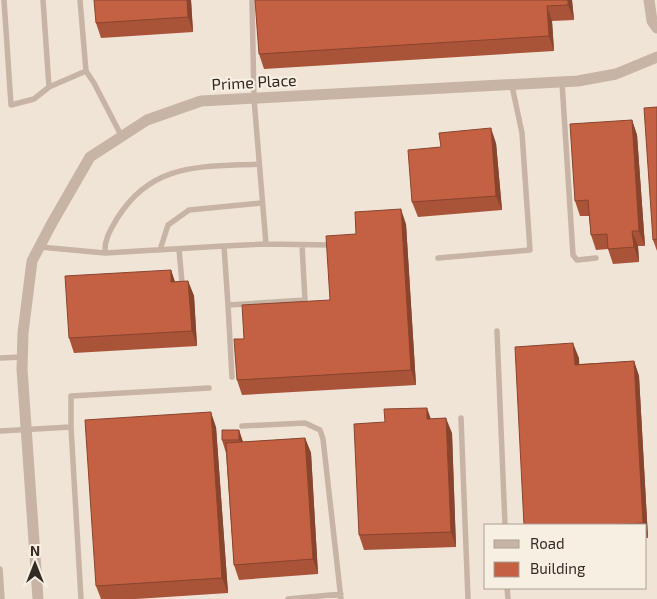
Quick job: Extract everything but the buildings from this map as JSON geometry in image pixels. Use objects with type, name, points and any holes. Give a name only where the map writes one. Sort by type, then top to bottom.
[{"type":"street","points":[[649,0],[652,21],[657,28]]},
{"type":"street","name":"Prime Place","points":[[38,599],[22,370],[23,333],[32,261],[90,158],[147,120],[201,101],[562,82],[616,74],[657,56]]},
{"type":"lane","points":[[4,0],[11,105],[34,99],[49,87],[86,71]]},
{"type":"lane","points":[[43,0],[49,87]]},
{"type":"lane","points":[[80,0],[86,71],[122,137]]},
{"type":"lane","points":[[252,0],[254,99],[266,244]]},
{"type":"lane","points":[[562,82],[573,255],[577,260],[596,258]]},
{"type":"lane","points":[[438,258],[530,250],[522,133],[512,86]]},
{"type":"lane","points":[[105,253],[104,243],[122,210],[154,180],[192,167],[259,164]]},
{"type":"lane","points":[[160,250],[168,225],[189,210],[262,203]]},
{"type":"lane","points":[[40,247],[105,253],[266,244],[302,246],[330,244]]},
{"type":"lane","points":[[224,246],[232,377]]},
{"type":"lane","points":[[228,305],[305,300],[302,246]]},
{"type":"lane","points":[[179,248],[182,283]]},
{"type":"lane","points":[[496,331],[505,524]]},
{"type":"lane","points":[[0,358],[22,357]]},
{"type":"lane","points":[[81,599],[71,427],[71,396],[209,388]]},
{"type":"lane","points":[[461,418],[468,599]]},
{"type":"lane","points":[[242,426],[305,423],[320,430],[323,439],[341,597],[288,599]]},
{"type":"lane","points":[[0,431],[71,427]]},
{"type":"lane","points":[[0,568],[2,599]]}]
